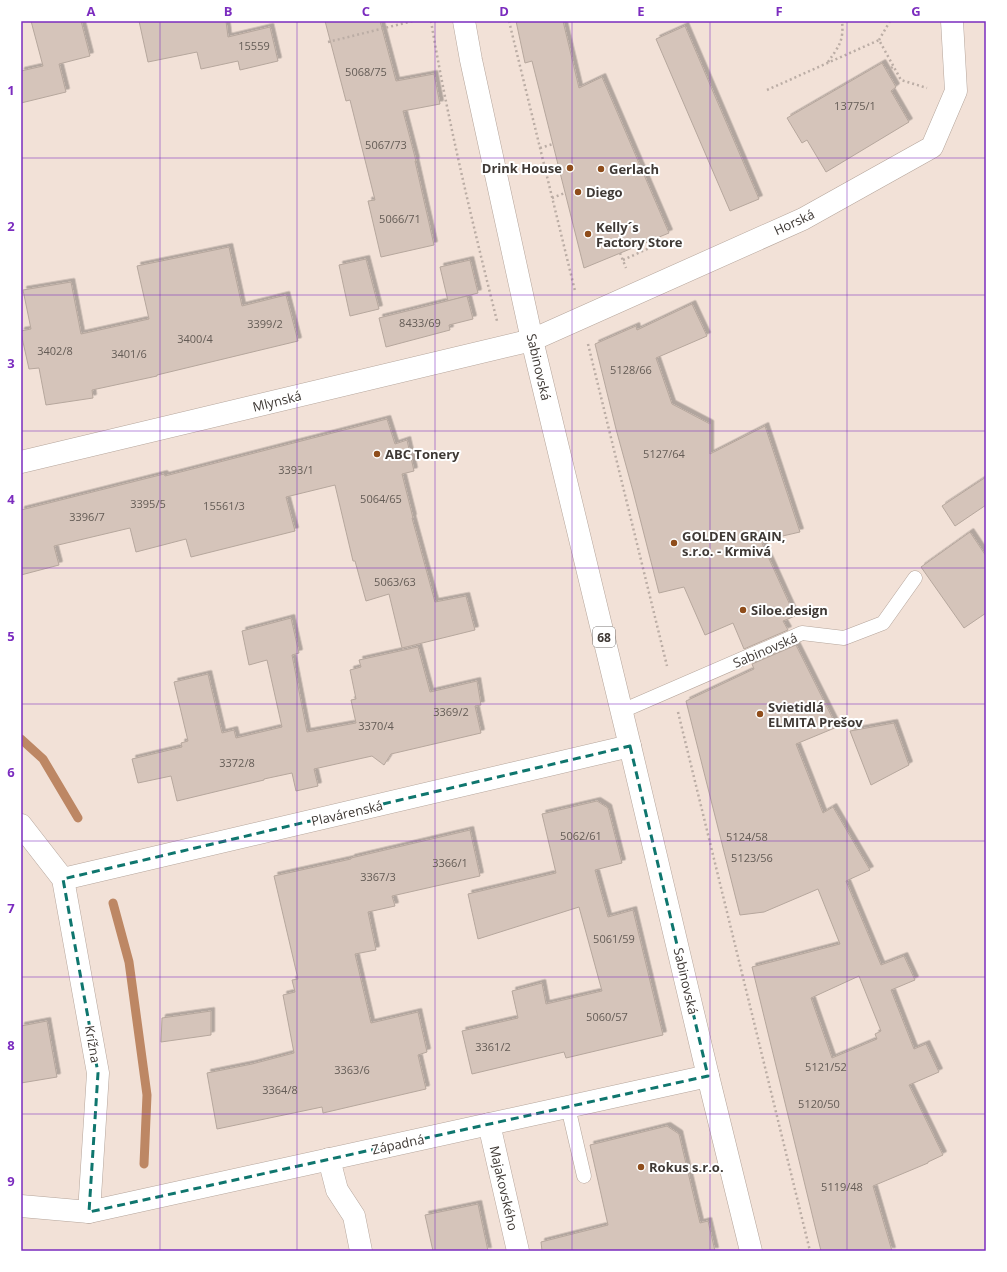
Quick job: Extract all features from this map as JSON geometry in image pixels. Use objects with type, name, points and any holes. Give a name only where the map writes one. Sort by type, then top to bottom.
[{"type":"street","name":"Sabinovská","points":[[464,21],[471,60],[532,340],[751,1251]]},
{"type":"street","name":"Horská","points":[[532,340],[803,219],[932,147],[956,91],[952,21]]},
{"type":"street","name":"Mlynská","points":[[21,462],[532,340]]},
{"type":"street","name":"Plavárenská","points":[[63,879],[630,746]]},
{"type":"street","name":"Krížna","points":[[21,825],[63,879],[98,1073],[88,1212]]},
{"type":"street","name":"Západná","points":[[88,1212],[708,1076]]},
{"type":"street","name":"Majakovského","points":[[490,1124],[518,1251]]},
{"type":"street","points":[[329,1159],[337,1190],[354,1216],[361,1251]]},
{"type":"street","points":[[21,1206],[88,1212]]},
{"type":"lane","name":"Sabinovská","points":[[622,711],[802,633],[844,638],[883,623],[915,578]]},
{"type":"lane","points":[[568,1107],[584,1176]]},
{"type":"path","points":[[328,42],[413,21]]},
{"type":"path","points":[[509,21],[810,1251]]},
{"type":"path","points":[[828,62],[841,43],[843,33],[842,21]]},
{"type":"path","points":[[767,90],[879,40],[890,21]]},
{"type":"path","points":[[879,40],[902,80],[931,88]]},
{"type":"path","points":[[887,71],[894,66]]},
{"type":"path","points":[[540,148],[553,144]]},
{"type":"path","points":[[552,198],[565,193]]},
{"type":"path","points":[[623,260],[656,245],[653,240]]},
{"type":"highlighted area","points":[[630,746],[708,1076],[89,1212],[98,1073],[63,879]]},
{"type":"building","points":[[31,21],[81,21],[90,56],[59,64],[66,92],[21,103],[21,71],[43,66]]},
{"type":"building","points":[[139,21],[226,21],[228,37],[270,27],[278,61],[240,70],[238,61],[201,69],[197,52],[148,62]]},
{"type":"building","points":[[325,21],[380,21],[396,81],[434,74],[440,104],[403,111],[416,161],[434,245],[381,257],[368,201],[375,200],[350,100],[346,101]]},
{"type":"building","name":"Gerlach","points":[[516,21],[563,21],[579,88],[602,77],[669,233],[584,268],[532,61],[525,63]]},
{"type":"building","points":[[685,26],[759,199],[730,211],[656,39]]},
{"type":"building","points":[[882,63],[896,87],[891,91],[909,122],[826,172],[807,140],[802,143],[787,118]]},
{"type":"building","points":[[229,247],[242,306],[286,295],[298,341],[157,376],[92,390],[93,398],[46,405],[39,368],[29,369],[21,333],[21,331],[31,329],[23,290],[71,282],[81,334],[149,319],[137,266]]},
{"type":"building","points":[[366,259],[379,309],[350,316],[339,265]]},
{"type":"building","points":[[470,260],[478,293],[448,301],[440,267]]},
{"type":"building","points":[[467,296],[473,319],[449,325],[450,330],[386,347],[379,318]]},
{"type":"building","points":[[692,304],[707,336],[656,358],[672,404],[710,424],[710,454],[765,426],[800,532],[761,541],[795,616],[783,621],[788,630],[744,649],[733,623],[705,635],[684,587],[659,593],[595,344],[636,326],[637,330]]},
{"type":"building","points":[[387,419],[395,444],[407,440],[414,471],[402,474],[412,518],[435,602],[466,596],[475,630],[402,648],[389,594],[366,601],[355,561],[353,561],[335,485],[286,497],[295,531],[191,557],[186,539],[136,552],[130,528],[54,546],[59,565],[21,575],[21,510],[164,474],[165,476]]},
{"type":"building","points":[[986,477],[986,505],[955,526],[942,506]]},
{"type":"building","points":[[970,532],[986,556],[986,613],[964,628],[921,567]]},
{"type":"building","points":[[291,618],[299,653],[292,655],[307,732],[356,723],[351,700],[356,699],[350,670],[361,667],[359,660],[418,647],[430,692],[477,681],[481,705],[475,706],[481,733],[391,754],[384,765],[372,756],[314,769],[318,786],[296,791],[292,773],[177,801],[171,776],[138,783],[132,759],[182,747],[181,743],[188,741],[174,682],[208,674],[222,733],[234,730],[236,738],[282,727],[267,660],[249,665],[242,631]]},
{"type":"building","points":[[796,645],[837,727],[796,744],[823,813],[833,807],[870,870],[846,881],[881,965],[904,956],[915,980],[891,990],[914,1049],[926,1044],[939,1072],[909,1085],[943,1155],[928,1163],[873,1186],[892,1251],[821,1251],[752,967],[840,944],[818,889],[764,912],[740,915],[686,701],[754,669],[752,664]],"holes":[[[859,976],[881,1031],[875,1034],[877,1039],[832,1058],[811,998]]]},
{"type":"building","points":[[894,723],[909,765],[871,785],[850,731]]},
{"type":"building","points":[[597,801],[608,808],[622,863],[595,870],[608,917],[633,910],[663,1035],[566,1058],[564,1052],[472,1074],[462,1031],[518,1018],[512,991],[542,983],[546,1004],[602,991],[579,907],[478,939],[468,894],[556,873],[542,814]]},
{"type":"building","points":[[470,830],[480,876],[392,896],[395,906],[368,912],[376,950],[355,954],[371,1023],[418,1012],[427,1052],[418,1055],[426,1089],[323,1113],[322,1107],[217,1129],[207,1073],[252,1064],[294,1053],[283,995],[295,992],[292,980],[298,979],[274,876]]},
{"type":"building","points":[[211,1011],[211,1035],[161,1042],[162,1018]]},
{"type":"building","points":[[47,1021],[57,1077],[21,1083],[21,1026]]},
{"type":"building","name":"Rokus s.r.o.","points":[[667,1126],[679,1134],[700,1223],[708,1221],[715,1251],[542,1251],[541,1242],[608,1225],[590,1145]]},
{"type":"building","points":[[478,1204],[488,1251],[433,1251],[425,1215]]},
{"type":"waterway","points":[[21,739],[43,759],[78,818]]},
{"type":"waterway","points":[[113,903],[129,962],[147,1095],[144,1164]]},
{"type":"place","name":"Drink House","points":[[570,168]]},
{"type":"place","name":"Gerlach","points":[[601,169]]},
{"type":"place","name":"Diego","points":[[578,192]]},
{"type":"place","name":"Kelly´s Factory Store","points":[[588,234]]},
{"type":"place","name":"ABC Tonery","points":[[377,454]]},
{"type":"place","name":"GOLDEN GRAIN, s.r.o. - Krmivá","points":[[674,543]]},
{"type":"place","name":"Siloe.design","points":[[743,610]]},
{"type":"place","name":"Svietidlá ELMITA Prešov","points":[[760,714]]},
{"type":"place","name":"Rokus s.r.o.","points":[[641,1167]]}]
